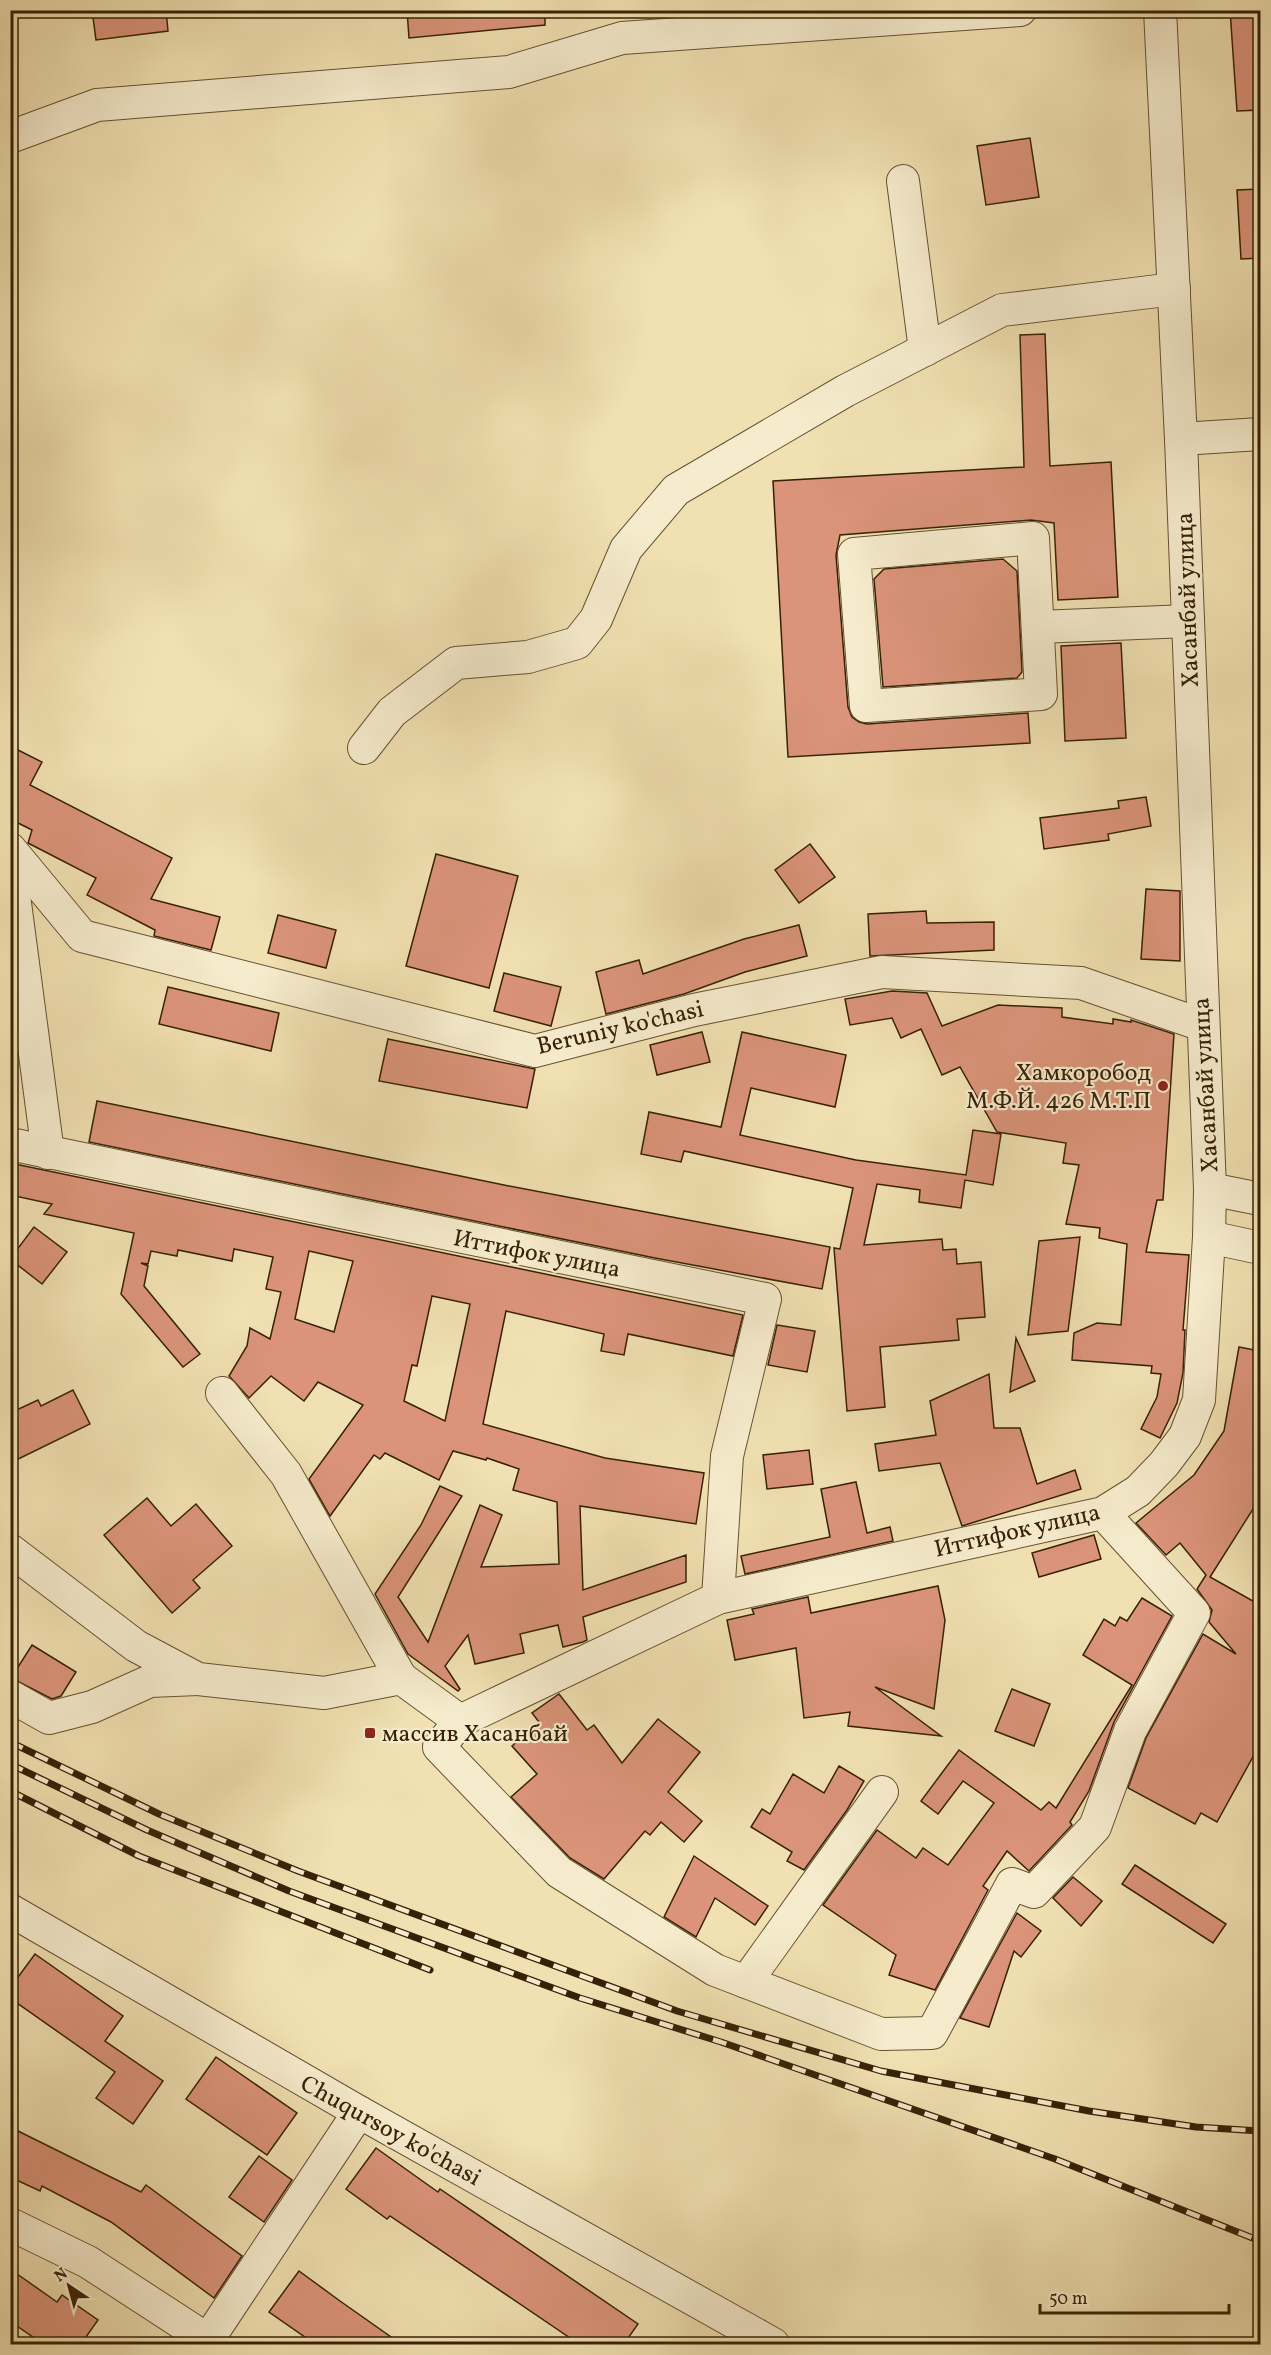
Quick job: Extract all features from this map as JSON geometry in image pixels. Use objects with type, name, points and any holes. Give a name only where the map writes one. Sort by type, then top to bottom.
[{"type":"street","points":[[10,137],[97,105],[509,72],[622,38],[1020,10]]},
{"type":"street","name":"Хасанбай улица","points":[[1160,10],[1181,439],[1210,1189]]},
{"type":"street","points":[[903,181],[925,350]]},
{"type":"street","points":[[364,748],[392,712],[456,663],[528,657],[577,643],[596,619],[626,549],[676,490],[845,391],[1002,310],[1174,289]]},
{"type":"street","points":[[1181,439],[1260,434]]},
{"type":"street","points":[[1033,538],[1038,627],[1041,694],[866,706],[854,554],[1033,538]]},
{"type":"street","points":[[1038,627],[1188,621]]},
{"type":"street","name":"Beruniy ko'chasi","points":[[10,849],[82,936],[535,1051],[694,1010],[882,972],[1081,983],[1202,1025]]},
{"type":"street","points":[[10,865],[48,1153]]},
{"type":"street","name":"Иттифок улица","points":[[10,1144],[765,1299],[727,1456],[718,1598]]},
{"type":"street","points":[[1210,1189],[1260,1199]]},
{"type":"street","name":"Иттифок улица","points":[[746,1982],[715,1970],[559,1872],[438,1747],[460,1721],[718,1598],[1103,1514],[1138,1491],[1164,1464],[1185,1436],[1198,1400],[1210,1189]]},
{"type":"street","points":[[1209,1237],[1260,1248]]},
{"type":"street","points":[[222,1393],[286,1474],[400,1678],[460,1721]]},
{"type":"street","points":[[882,1792],[746,1982],[881,2034],[932,2033],[1012,1884],[1034,1892],[1095,1827],[1130,1731],[1194,1613],[1103,1514]]},
{"type":"street","points":[[10,1550],[136,1646],[198,1679]]},
{"type":"street","points":[[10,1696],[49,1718],[92,1707],[150,1681],[198,1679],[324,1693],[400,1678]]},
{"type":"street","name":"Chuqursoy ko'chasi","points":[[10,1910],[359,2112],[773,2344]]},
{"type":"street","points":[[10,2224],[88,2262],[209,2343],[359,2112]]},
{"type":"building","points":[[92,10],[166,10],[168,31],[96,40]]},
{"type":"building","points":[[407,10],[545,10],[545,25],[409,38]]},
{"type":"building","points":[[1230,10],[1260,10],[1260,110],[1237,111]]},
{"type":"building","points":[[1030,138],[1039,197],[986,205],[977,146]]},
{"type":"building","points":[[1260,189],[1260,258],[1241,259],[1237,190]]},
{"type":"building","points":[[1045,334],[1050,466],[1111,462],[1118,597],[1058,600],[1054,523],[1031,520],[840,535],[836,555],[848,707],[852,717],[867,724],[1028,713],[1030,743],[788,757],[773,481],[1024,467],[1020,335]]},
{"type":"building","points":[[1003,559],[1017,571],[1022,672],[1017,678],[883,687],[874,579],[884,569]]},
{"type":"building","points":[[1121,643],[1126,738],[1065,741],[1061,646]]},
{"type":"building","points":[[10,746],[42,762],[30,785],[172,858],[151,899],[220,917],[211,950],[154,936],[155,930],[87,895],[96,878],[28,843],[32,830],[12,820],[10,822]]},
{"type":"building","points":[[1146,797],[1151,826],[1108,834],[1109,840],[1044,849],[1040,818],[1119,808],[1118,801]]},
{"type":"building","points":[[810,844],[835,877],[799,903],[775,870]]},
{"type":"building","points":[[436,854],[518,876],[489,988],[406,966]]},
{"type":"building","points":[[1146,889],[1180,891],[1180,961],[1141,959]]},
{"type":"building","points":[[926,911],[927,923],[994,922],[994,950],[870,956],[868,914]]},
{"type":"building","points":[[278,915],[336,930],[326,968],[268,953]]},
{"type":"building","points":[[799,925],[807,956],[745,972],[684,994],[606,1014],[596,972],[639,960],[643,974],[744,939]]},
{"type":"building","points":[[504,973],[561,987],[551,1026],[494,1011]]},
{"type":"building","points":[[168,987],[279,1013],[271,1051],[159,1024]]},
{"type":"building","points":[[892,991],[927,993],[942,1026],[998,1005],[1062,1008],[1062,1017],[1113,1024],[1113,1019],[1131,1022],[1131,1020],[1174,1034],[1163,1200],[1157,1200],[1146,1252],[1189,1255],[1183,1330],[1185,1330],[1183,1373],[1177,1403],[1160,1438],[1141,1429],[1157,1397],[1161,1374],[1151,1373],[1152,1366],[1072,1360],[1074,1333],[1097,1323],[1121,1325],[1127,1244],[1099,1238],[1100,1228],[1066,1224],[1079,1165],[1063,1163],[1066,1143],[997,1132],[960,1067],[942,1075],[921,1029],[901,1038],[892,1018],[850,1025],[845,999]]},
{"type":"building","points":[[702,1032],[710,1062],[657,1075],[650,1045]]},
{"type":"building","points":[[742,1032],[846,1055],[835,1107],[751,1088],[740,1135],[856,1160],[966,1175],[973,1130],[1001,1134],[993,1185],[965,1180],[961,1208],[919,1202],[920,1190],[877,1184],[864,1245],[942,1239],[943,1250],[956,1249],[957,1264],[981,1262],[985,1317],[957,1319],[959,1340],[880,1347],[885,1407],[847,1411],[834,1248],[840,1249],[853,1188],[684,1151],[681,1162],[641,1154],[649,1112],[721,1127]]},
{"type":"building","points":[[388,1039],[535,1069],[527,1108],[379,1081]]},
{"type":"building","points":[[97,1101],[504,1185],[830,1247],[822,1289],[655,1258],[89,1142]]},
{"type":"building","points":[[10,1163],[743,1315],[733,1356],[628,1334],[624,1355],[601,1351],[604,1334],[506,1311],[483,1424],[605,1458],[704,1473],[696,1524],[580,1506],[583,1590],[686,1555],[686,1582],[583,1617],[587,1640],[563,1647],[558,1625],[520,1634],[524,1653],[475,1664],[468,1635],[445,1666],[460,1689],[458,1691],[408,1654],[375,1594],[421,1525],[440,1486],[462,1496],[398,1597],[428,1642],[480,1505],[502,1515],[481,1567],[559,1564],[557,1502],[513,1490],[519,1469],[487,1458],[486,1460],[453,1451],[439,1480],[385,1453],[380,1459],[374,1455],[330,1516],[309,1479],[363,1405],[318,1382],[304,1401],[271,1376],[249,1398],[229,1376],[247,1346],[250,1328],[270,1339],[281,1292],[266,1289],[273,1257],[234,1249],[232,1261],[178,1250],[177,1256],[151,1251],[148,1264],[141,1263],[148,1266],[144,1286],[200,1354],[183,1367],[121,1294],[134,1233],[44,1214],[52,1204],[10,1195]],"holes":[[[309,1251],[353,1261],[334,1332],[295,1319]],[[432,1296],[470,1304],[445,1421],[404,1401],[412,1365],[417,1366]]]},
{"type":"building","points":[[34,1227],[67,1252],[42,1284],[10,1259]]},
{"type":"building","points":[[1080,1237],[1068,1331],[1028,1335],[1039,1241]]},
{"type":"building","points":[[777,1325],[815,1331],[807,1372],[768,1365]]},
{"type":"building","points":[[1016,1338],[1035,1381],[1010,1392]]},
{"type":"building","points":[[1239,1347],[1260,1351],[1260,1498],[1210,1577],[1260,1605],[1260,1744],[1217,1822],[1201,1813],[1195,1824],[1128,1788],[1146,1738],[1203,1634],[1236,1654],[1209,1622],[1212,1610],[1197,1589],[1206,1575],[1180,1543],[1166,1555],[1136,1523],[1194,1475],[1224,1431]]},
{"type":"building","points":[[989,1374],[994,1428],[1020,1428],[1037,1484],[1075,1470],[1081,1489],[962,1526],[940,1463],[879,1471],[875,1444],[936,1435],[930,1401]]},
{"type":"building","points":[[73,1390],[90,1424],[10,1463],[10,1413],[38,1400],[41,1406]]},
{"type":"building","points":[[809,1450],[813,1484],[767,1489],[763,1455]]},
{"type":"building","points":[[856,1482],[867,1533],[890,1527],[893,1541],[745,1574],[741,1556],[830,1537],[821,1489]]},
{"type":"building","points":[[147,1498],[171,1526],[196,1504],[232,1546],[193,1580],[200,1588],[172,1613],[104,1535]]},
{"type":"building","points":[[1094,1535],[1101,1559],[1039,1577],[1032,1553]]},
{"type":"building","points":[[938,1586],[945,1620],[934,1709],[875,1687],[941,1736],[848,1726],[850,1712],[804,1718],[796,1648],[735,1660],[727,1620],[754,1614],[752,1609],[808,1597],[811,1613]]},
{"type":"building","points":[[1142,1598],[1172,1616],[1114,1722],[1089,1791],[1070,1822],[1072,1825],[1029,1871],[1007,1851],[983,1886],[988,1890],[935,1990],[889,1975],[896,1955],[823,1905],[877,1830],[916,1858],[923,1848],[948,1865],[994,1803],[963,1781],[938,1814],[921,1801],[959,1750],[1041,1810],[1049,1802],[1056,1808],[1132,1685],[1083,1655],[1104,1619],[1115,1626],[1120,1617],[1127,1621]]},
{"type":"building","points":[[32,1645],[76,1672],[61,1696],[52,1699],[11,1678]]},
{"type":"building","points":[[1012,1689],[1050,1704],[1034,1746],[995,1731]]},
{"type":"building","points":[[559,1694],[587,1730],[594,1725],[622,1763],[658,1719],[700,1752],[668,1792],[702,1821],[684,1842],[661,1822],[650,1835],[645,1831],[604,1879],[570,1858],[511,1797],[537,1774],[512,1746],[539,1722],[532,1713]]},
{"type":"building","points":[[839,1766],[864,1781],[847,1810],[804,1870],[787,1861],[792,1852],[751,1827],[762,1809],[770,1814],[793,1774],[824,1793]]},
{"type":"building","points":[[694,1856],[768,1906],[755,1925],[715,1898],[696,1937],[664,1917]]},
{"type":"building","points":[[1135,1865],[1226,1924],[1213,1943],[1122,1884]]},
{"type":"building","points":[[1073,1877],[1102,1901],[1081,1926],[1053,1898]]},
{"type":"building","points":[[1017,1913],[1041,1931],[1021,1957],[1014,1951],[989,2027],[960,2018]]},
{"type":"building","points":[[35,1954],[123,2016],[105,2041],[163,2081],[133,2124],[96,2098],[115,2072],[10,1998],[10,1988]]},
{"type":"building","points":[[216,2057],[297,2113],[267,2155],[186,2099]]},
{"type":"building","points":[[18,2131],[141,2192],[146,2185],[242,2256],[214,2298],[111,2222],[42,2186],[40,2191],[10,2177],[10,2147]]},
{"type":"building","points":[[376,2148],[438,2192],[440,2189],[638,2324],[624,2344],[579,2344],[390,2216],[387,2219],[346,2189]]},
{"type":"building","points":[[259,2156],[292,2180],[264,2222],[229,2197]]},
{"type":"building","points":[[10,2269],[57,2302],[62,2295],[98,2320],[81,2344],[43,2344],[10,2321]]},
{"type":"building","points":[[299,2271],[401,2344],[315,2344],[269,2312]]},
{"type":"railway","points":[[10,1742],[159,1814],[298,1871],[677,2011],[881,2071],[1089,2111],[1196,2127],[1260,2131]]},
{"type":"railway","points":[[10,1764],[147,1830],[289,1891],[580,1998],[721,2042],[1055,2159],[1260,2241]]},
{"type":"railway","points":[[10,1791],[139,1856],[430,1970]]},
{"type":"place","name":"Хамкоробод М.Ф.Й. 426 М.Т.П","points":[[1163,1086]]},
{"type":"place","name":"массив Хасанбай","points":[[370,1733]]}]
